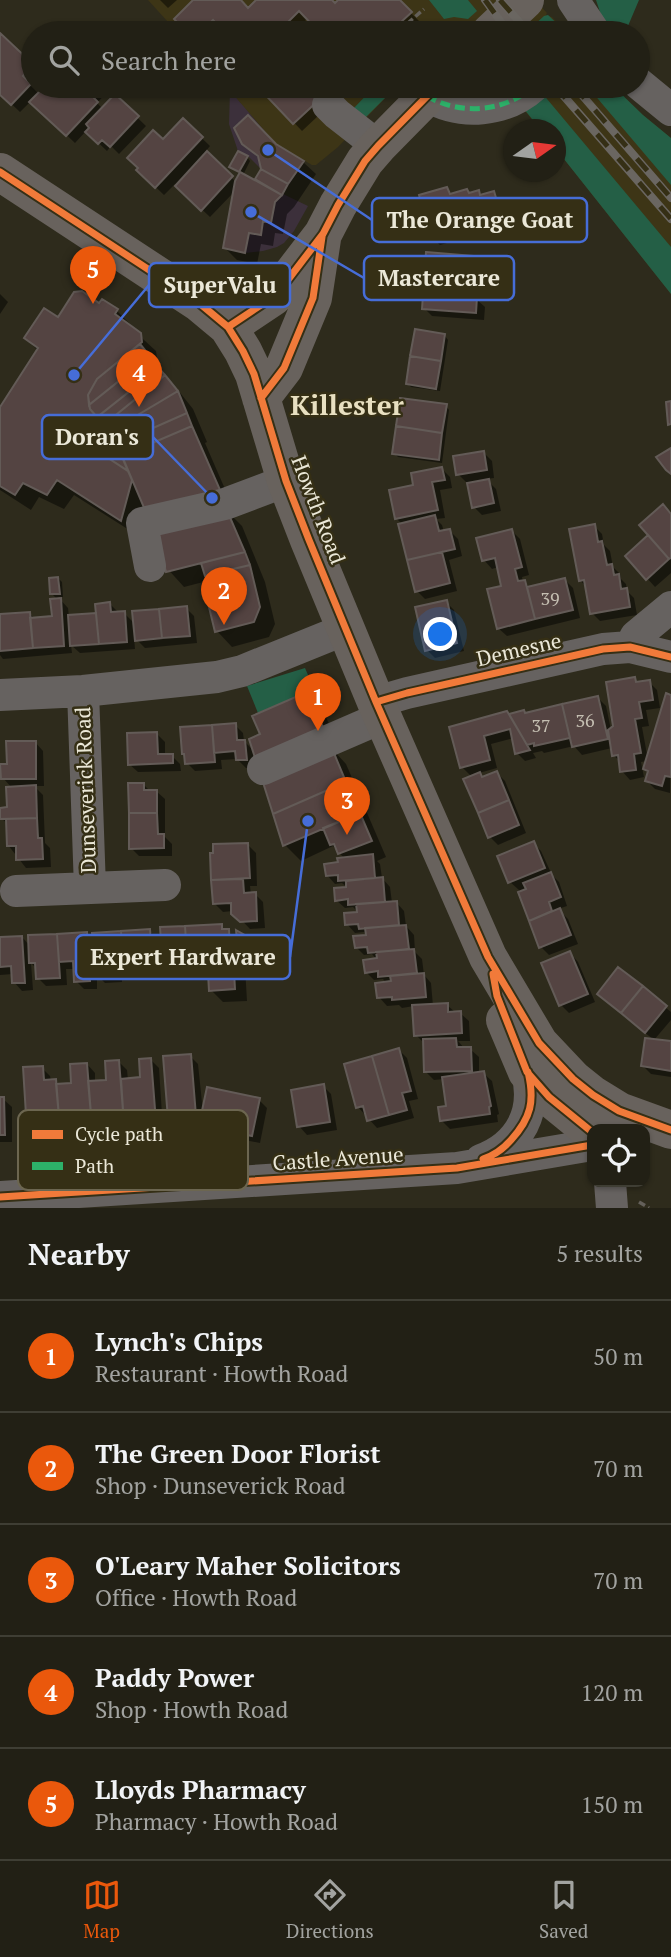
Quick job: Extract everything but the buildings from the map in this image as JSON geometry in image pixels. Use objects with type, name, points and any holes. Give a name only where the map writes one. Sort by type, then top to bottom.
[{"type":"main road","points":[[503,21],[525,0]]},
{"type":"main road","points":[[228,327],[273,297],[323,234],[356,174],[378,146],[425,98]]},
{"type":"main road","name":"Howth Road","points":[[0,173],[182,290],[228,327],[254,374],[286,481],[379,710],[488,957],[539,1042],[573,1079],[593,1095],[609,1124]]},
{"type":"main road","points":[[261,398],[284,368],[313,298],[323,234]]},
{"type":"main road","name":"Howth Road","points":[[488,957],[497,996],[527,1072],[549,1097],[609,1124]]},
{"type":"main road","name":"Howth Road","points":[[650,1128],[671,1130]]},
{"type":"main road","points":[[650,1150],[671,1152]]},
{"type":"street","points":[[573,0],[587,21]]},
{"type":"street","points":[[650,93],[671,110]]},
{"type":"street","points":[[437,98],[441,104],[455,108],[501,105],[514,98]]},
{"type":"street","points":[[328,105],[378,146]]},
{"type":"street","points":[[150,566],[142,523],[225,505],[286,481]]},
{"type":"street","points":[[630,647],[636,636],[671,607]]},
{"type":"street","name":"Dunseverick Road","points":[[0,695],[83,691],[217,677],[242,671],[346,629]]},
{"type":"street","name":"Demesne","points":[[263,769],[407,693],[603,649],[630,647],[671,657]]},
{"type":"street","name":"Dunseverick Road","points":[[83,691],[90,888]]},
{"type":"street","name":"Dunseverick Road","points":[[16,891],[165,885]]},
{"type":"street","points":[[457,1168],[499,1152],[521,1129],[527,1120],[531,1101],[527,1072]]},
{"type":"street","name":"Castle Avenue","points":[[0,1197],[213,1196],[457,1168],[587,1146]]},
{"type":"street","points":[[610,1187],[612,1208]]},
{"type":"path","points":[[410,21],[424,9]]},
{"type":"shaded area","points":[[148,0],[535,0],[546,15],[556,21],[167,21]]},
{"type":"shaded area","points":[[230,98],[237,98],[276,144],[304,161],[283,194],[308,206],[294,231],[277,247],[245,253],[223,248],[235,181],[240,172],[255,179],[261,169],[248,156],[238,151],[229,124]]},
{"type":"shaded area","points":[[236,98],[385,98],[338,147],[316,165],[276,144]]},
{"type":"shaded area","points":[[514,98],[625,98],[671,138],[671,294],[566,162],[566,119],[532,119]]},
{"type":"green space","points":[[429,0],[468,0],[477,11],[468,19],[444,19]]},
{"type":"green space","points":[[596,0],[639,0],[630,21],[605,21]]},
{"type":"green space","points":[[548,15],[554,21],[539,21]]},
{"type":"green space","points":[[364,98],[385,98],[364,119],[354,108]]},
{"type":"green space","points":[[532,98],[546,98],[564,119],[532,119],[520,104]]},
{"type":"green space","points":[[597,98],[625,98],[671,138],[671,185]]},
{"type":"green space","points":[[566,122],[671,247],[671,294],[566,162]]},
{"type":"green space","points":[[305,668],[314,689],[258,713],[247,686]]},
{"type":"railway","points":[[485,0],[500,21]]},
{"type":"railway","points":[[500,0],[518,21]]},
{"type":"railway","points":[[565,98],[671,219]]},
{"type":"railway","points":[[584,98],[671,198]]},
{"type":"marked path","points":[[431,98],[454,107],[468,108],[496,106],[516,98]]},
{"type":"cycle path","points":[[228,327],[273,297],[287,281],[323,234],[365,161],[425,98]]},
{"type":"cycle path","points":[[0,172],[198,302],[228,327],[254,374],[286,481],[309,540],[376,702],[488,957],[539,1043],[573,1079],[619,1111],[671,1130]]},
{"type":"cycle path","points":[[261,398],[284,368],[313,298],[322,237]]},
{"type":"cycle path","points":[[376,702],[603,649],[630,647],[671,657]]},
{"type":"cycle path","points":[[493,974],[497,996],[527,1072],[549,1097],[587,1128]]},
{"type":"cycle path","points":[[483,1159],[505,1146],[523,1124],[531,1100],[528,1072]]},
{"type":"cycle path","points":[[248,1181],[457,1168],[587,1146]]},
{"type":"cycle path","points":[[0,1197],[110,1190]]},
{"type":"place","name":"The Orange Goat","points":[[268,150]]},
{"type":"place","name":"Mastercare","points":[[251,212]]},
{"type":"place","name":"Lloyds Pharmacy","points":[[93,304]]},
{"type":"place","name":"SuperValu","points":[[74,375]]},
{"type":"place","name":"Paddy Power","points":[[139,407]]},
{"type":"place","name":"Doran's","points":[[212,498]]},
{"type":"place","name":"The Green Door Florist","points":[[224,625]]},
{"type":"place","name":"Lynch's Chips","points":[[318,731]]},
{"type":"place","name":"Expert Hardware","points":[[308,821]]},
{"type":"place","name":"O'Leary Maher Solicitors","points":[[347,835]]},
{"type":"district","name":"Killester","points":[[347,405]]}]
